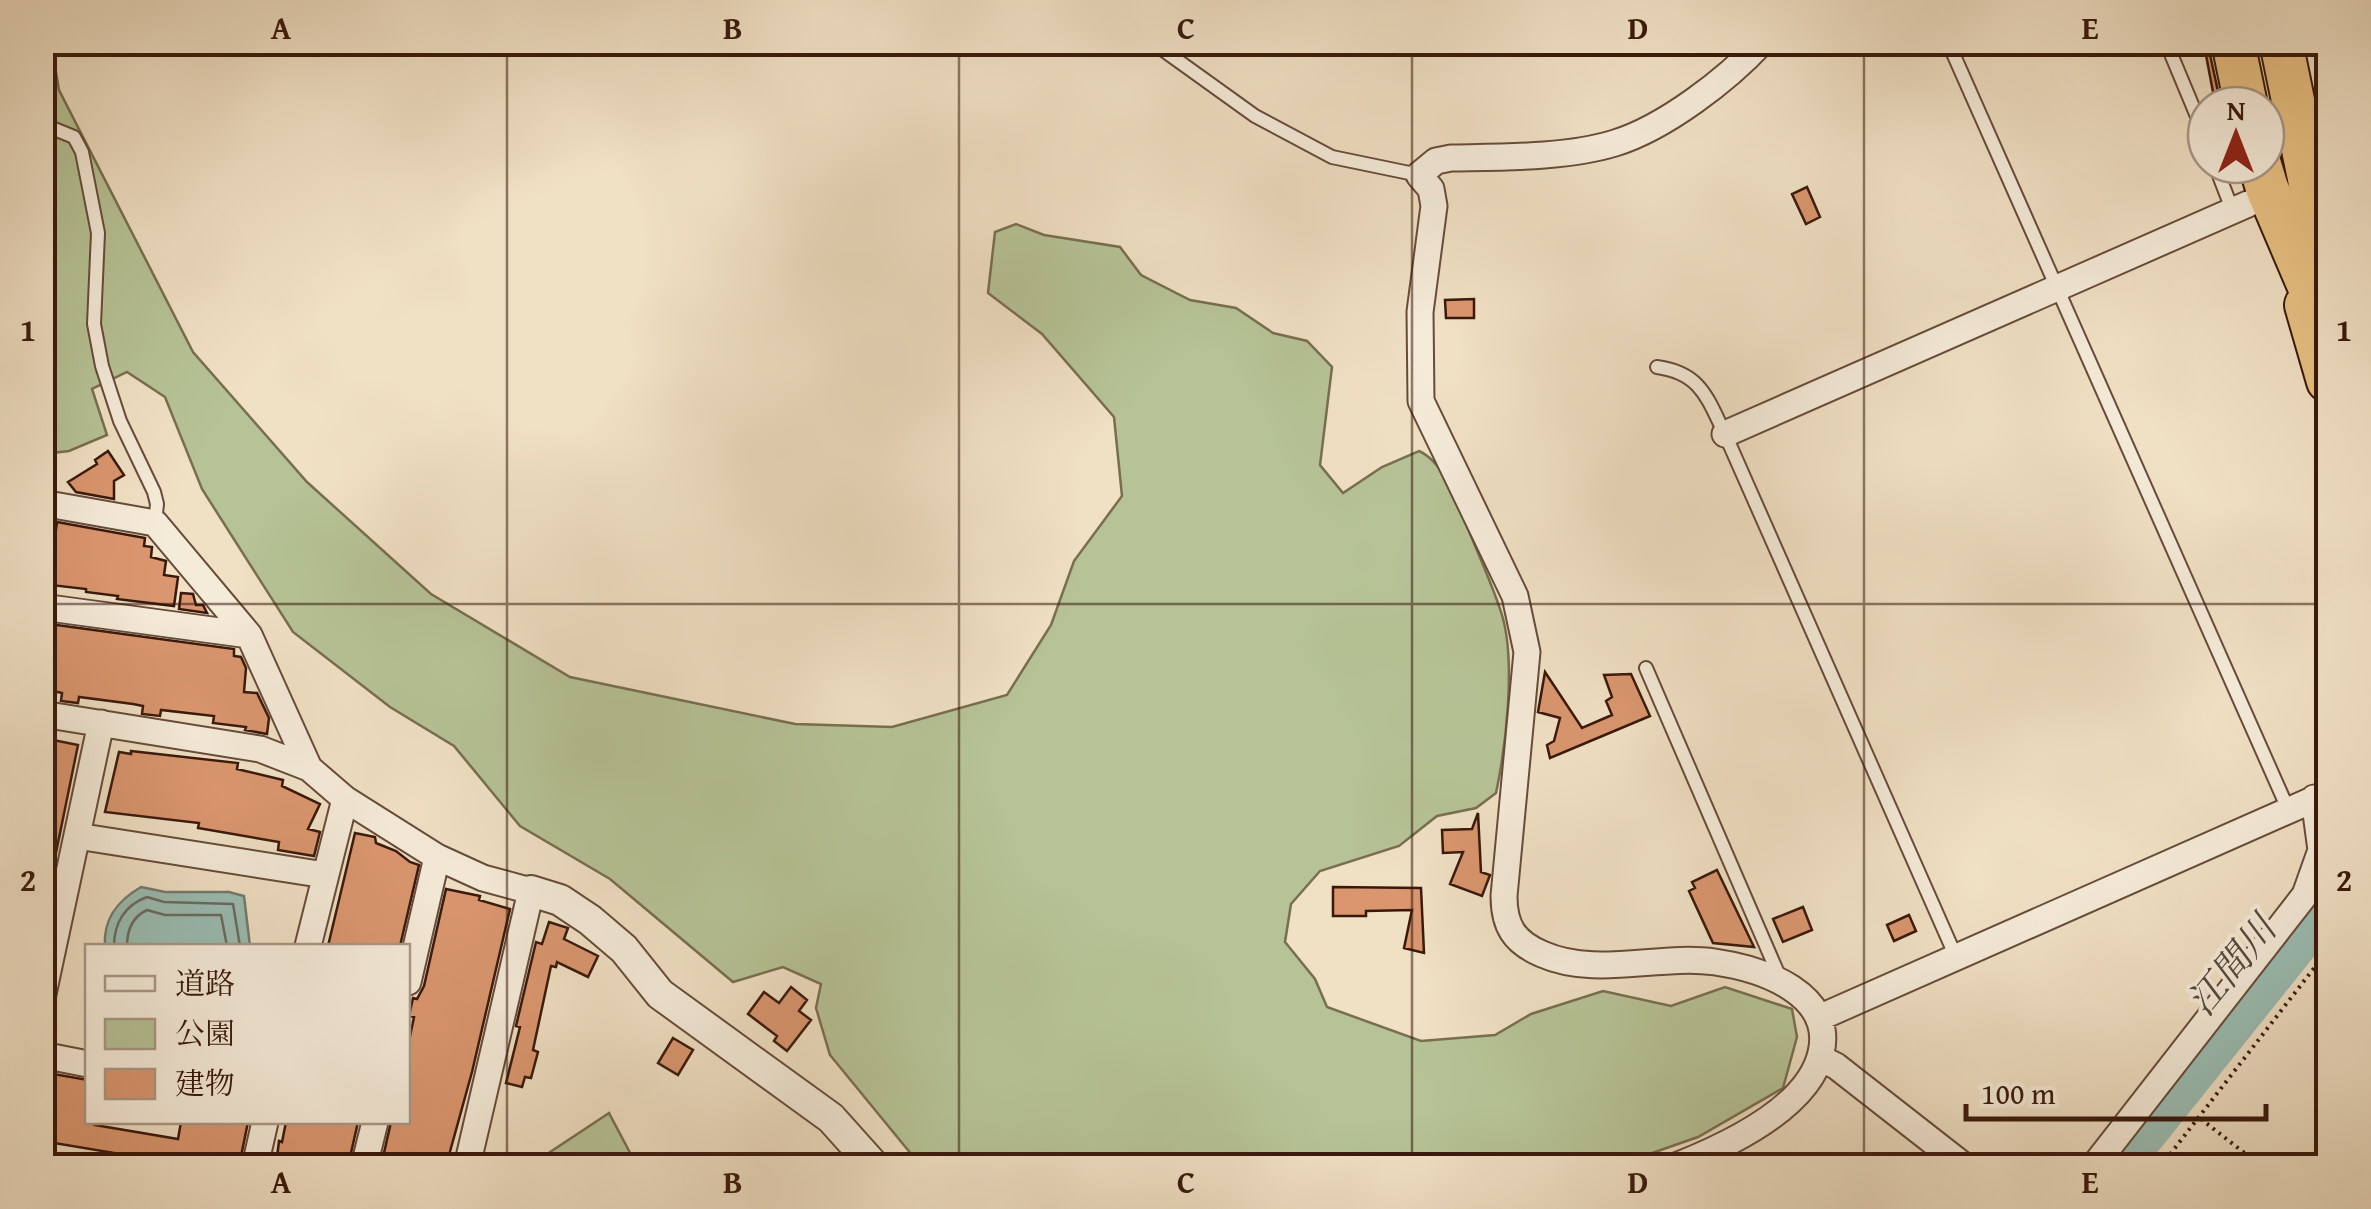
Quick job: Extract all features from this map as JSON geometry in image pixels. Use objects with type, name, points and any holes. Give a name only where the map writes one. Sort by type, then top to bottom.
[{"type":"highway","points":[[2233,42],[2242,85]]},
{"type":"highway","points":[[2281,42],[2328,331]]},
{"type":"highway","points":[[2247,192],[2312,237],[2328,271]]},
{"type":"highway","points":[[2312,237],[2328,380]]},
{"type":"street","points":[[1676,1166],[1756,1127],[1786,1104],[1808,1081],[1820,1058],[1825,1033],[1820,1016],[1804,996],[1782,983],[1716,962],[1576,963],[1544,956],[1510,933],[1504,896],[1528,652],[1516,596],[1420,400],[1420,312],[1434,206],[1431,189],[1420,175],[1436,161],[1553,153],[1613,144],[1706,93],[1762,42]]},
{"type":"street","points":[[1726,434],[2055,289],[2247,192]]},
{"type":"street","points":[[42,503],[155,523],[249,636],[309,768]]},
{"type":"street","points":[[42,608],[249,636]]},
{"type":"street","points":[[42,714],[260,750],[309,768],[345,799],[437,856],[483,878],[560,900],[624,949],[660,994],[831,1118],[874,1166]]},
{"type":"street","points":[[42,998],[101,723]]},
{"type":"street","points":[[1820,1016],[2322,796],[2320,850],[2305,895],[2094,1166]]},
{"type":"street","points":[[308,944],[345,799]]},
{"type":"street","points":[[77,836],[325,874]]},
{"type":"street","points":[[410,973],[437,856]]},
{"type":"street","points":[[467,1166],[531,891]]},
{"type":"street","points":[[42,1055],[85,1063]]},
{"type":"street","points":[[1820,1058],[1836,1066],[1964,1166]]},
{"type":"street","points":[[255,1166],[266,1124]]},
{"type":"street","points":[[364,1166],[374,1124]]},
{"type":"lane","points":[[1152,42],[1255,116],[1332,158],[1420,175]]},
{"type":"lane","points":[[1948,42],[2288,809]]},
{"type":"lane","points":[[2166,42],[2186,90]]},
{"type":"lane","points":[[42,124],[74,137],[82,152],[98,233],[94,324],[102,366],[120,420],[154,492],[158,504],[155,523]]},
{"type":"lane","points":[[1657,367],[1690,377],[1701,386],[1726,434],[1956,957]]},
{"type":"lane","points":[[1646,668],[1782,983]]},
{"type":"path","points":[[2162,1166],[2328,950]]},
{"type":"path","points":[[2201,1119],[2261,1166]]},
{"type":"green space","points":[[42,43],[51,43],[59,90],[193,352],[307,482],[431,594],[570,677],[795,724],[892,727],[1007,695],[1051,625],[1074,561],[1122,496],[1114,417],[1042,334],[988,293],[995,232],[1016,224],[1044,235],[1120,247],[1141,275],[1190,300],[1236,308],[1273,333],[1307,341],[1332,367],[1320,465],[1343,493],[1382,467],[1419,451],[1435,463],[1448,481],[1502,615],[1508,656],[1508,704],[1496,793],[1476,808],[1437,816],[1399,846],[1320,871],[1291,904],[1285,942],[1315,979],[1327,1007],[1421,1041],[1495,1035],[1531,1014],[1603,991],[1671,1006],[1725,987],[1792,1009],[1797,1037],[1783,1088],[1698,1137],[1615,1166],[921,1166],[830,1055],[816,1008],[821,984],[783,967],[733,982],[610,879],[520,826],[454,746],[390,707],[293,632],[202,489],[165,397],[127,372],[92,389],[107,435],[69,451],[43,454]]},
{"type":"green space","points":[[609,1113],[637,1166],[529,1166]]},
{"type":"water","points":[[141,887],[244,896],[250,944],[105,944],[106,927],[125,898]]},
{"type":"building","points":[[2205,50],[2209,50],[2217,85],[2212,85]]},
{"type":"building","points":[[1807,187],[1820,217],[1806,224],[1792,194]]},
{"type":"building","points":[[1474,299],[1474,318],[1446,318],[1445,300]]},
{"type":"building","points":[[108,451],[124,475],[114,481],[114,499],[76,492],[68,482],[97,464],[95,460]]},
{"type":"building","points":[[57,522],[145,538],[144,546],[152,547],[151,557],[166,561],[164,575],[178,577],[174,606],[42,584],[44,536],[55,537]]},
{"type":"building","points":[[181,593],[193,594],[196,605],[203,605],[207,613],[179,609]]},
{"type":"building","points":[[42,623],[234,649],[234,656],[241,657],[246,668],[244,692],[257,693],[269,718],[267,734],[213,723],[214,716],[161,710],[160,716],[142,714],[143,706],[79,697],[78,703],[61,701],[62,693],[53,691],[54,685],[48,684],[52,658],[42,657]]},
{"type":"building","points":[[1545,672],[1582,728],[1612,715],[1606,701],[1612,697],[1604,675],[1631,674],[1650,716],[1550,758],[1547,745],[1554,741],[1560,718],[1538,712]]},
{"type":"building","points":[[53,740],[78,745],[49,887],[42,886],[42,777]]},
{"type":"building","points":[[119,752],[238,763],[237,769],[283,780],[282,786],[320,804],[308,829],[320,832],[314,856],[278,850],[279,842],[198,828],[199,823],[105,812]]},
{"type":"building","points":[[1478,813],[1481,872],[1490,875],[1482,896],[1450,884],[1463,852],[1443,853],[1442,830],[1472,829]]},
{"type":"building","points":[[355,833],[375,837],[376,843],[419,865],[400,944],[328,944]]},
{"type":"building","points":[[1717,870],[1754,947],[1713,943],[1689,891],[1695,888],[1692,882]]},
{"type":"building","points":[[1333,887],[1421,888],[1424,953],[1404,948],[1412,910],[1333,916]]},
{"type":"building","points":[[446,889],[480,896],[479,900],[510,909],[446,1166],[381,1166],[391,1124],[410,1124],[410,1036],[414,1017],[410,1012],[413,998],[417,999],[424,986]]},
{"type":"building","points":[[1803,907],[1812,930],[1783,942],[1773,919]]},
{"type":"building","points":[[1909,915],[1916,931],[1894,941],[1887,925]]},
{"type":"building","points":[[549,922],[568,928],[564,939],[598,956],[588,977],[557,962],[556,967],[551,966],[533,1050],[538,1052],[531,1078],[525,1077],[522,1087],[506,1083],[536,942],[542,944]]},
{"type":"building","points":[[791,987],[807,1000],[799,1011],[811,1020],[787,1051],[774,1041],[777,1036],[748,1014],[764,992],[779,1003]]},
{"type":"building","points":[[673,1038],[693,1050],[678,1075],[658,1063]]},
{"type":"building","points":[[42,1072],[85,1079],[85,1124],[178,1139],[181,1124],[248,1124],[239,1166],[173,1166],[174,1163],[42,1141]]},
{"type":"building","points":[[286,1124],[358,1124],[348,1166],[276,1166],[279,1141],[282,1142]]},
{"type":"waterway","name":"江間川","points":[[2124,1166],[2328,911]]}]
